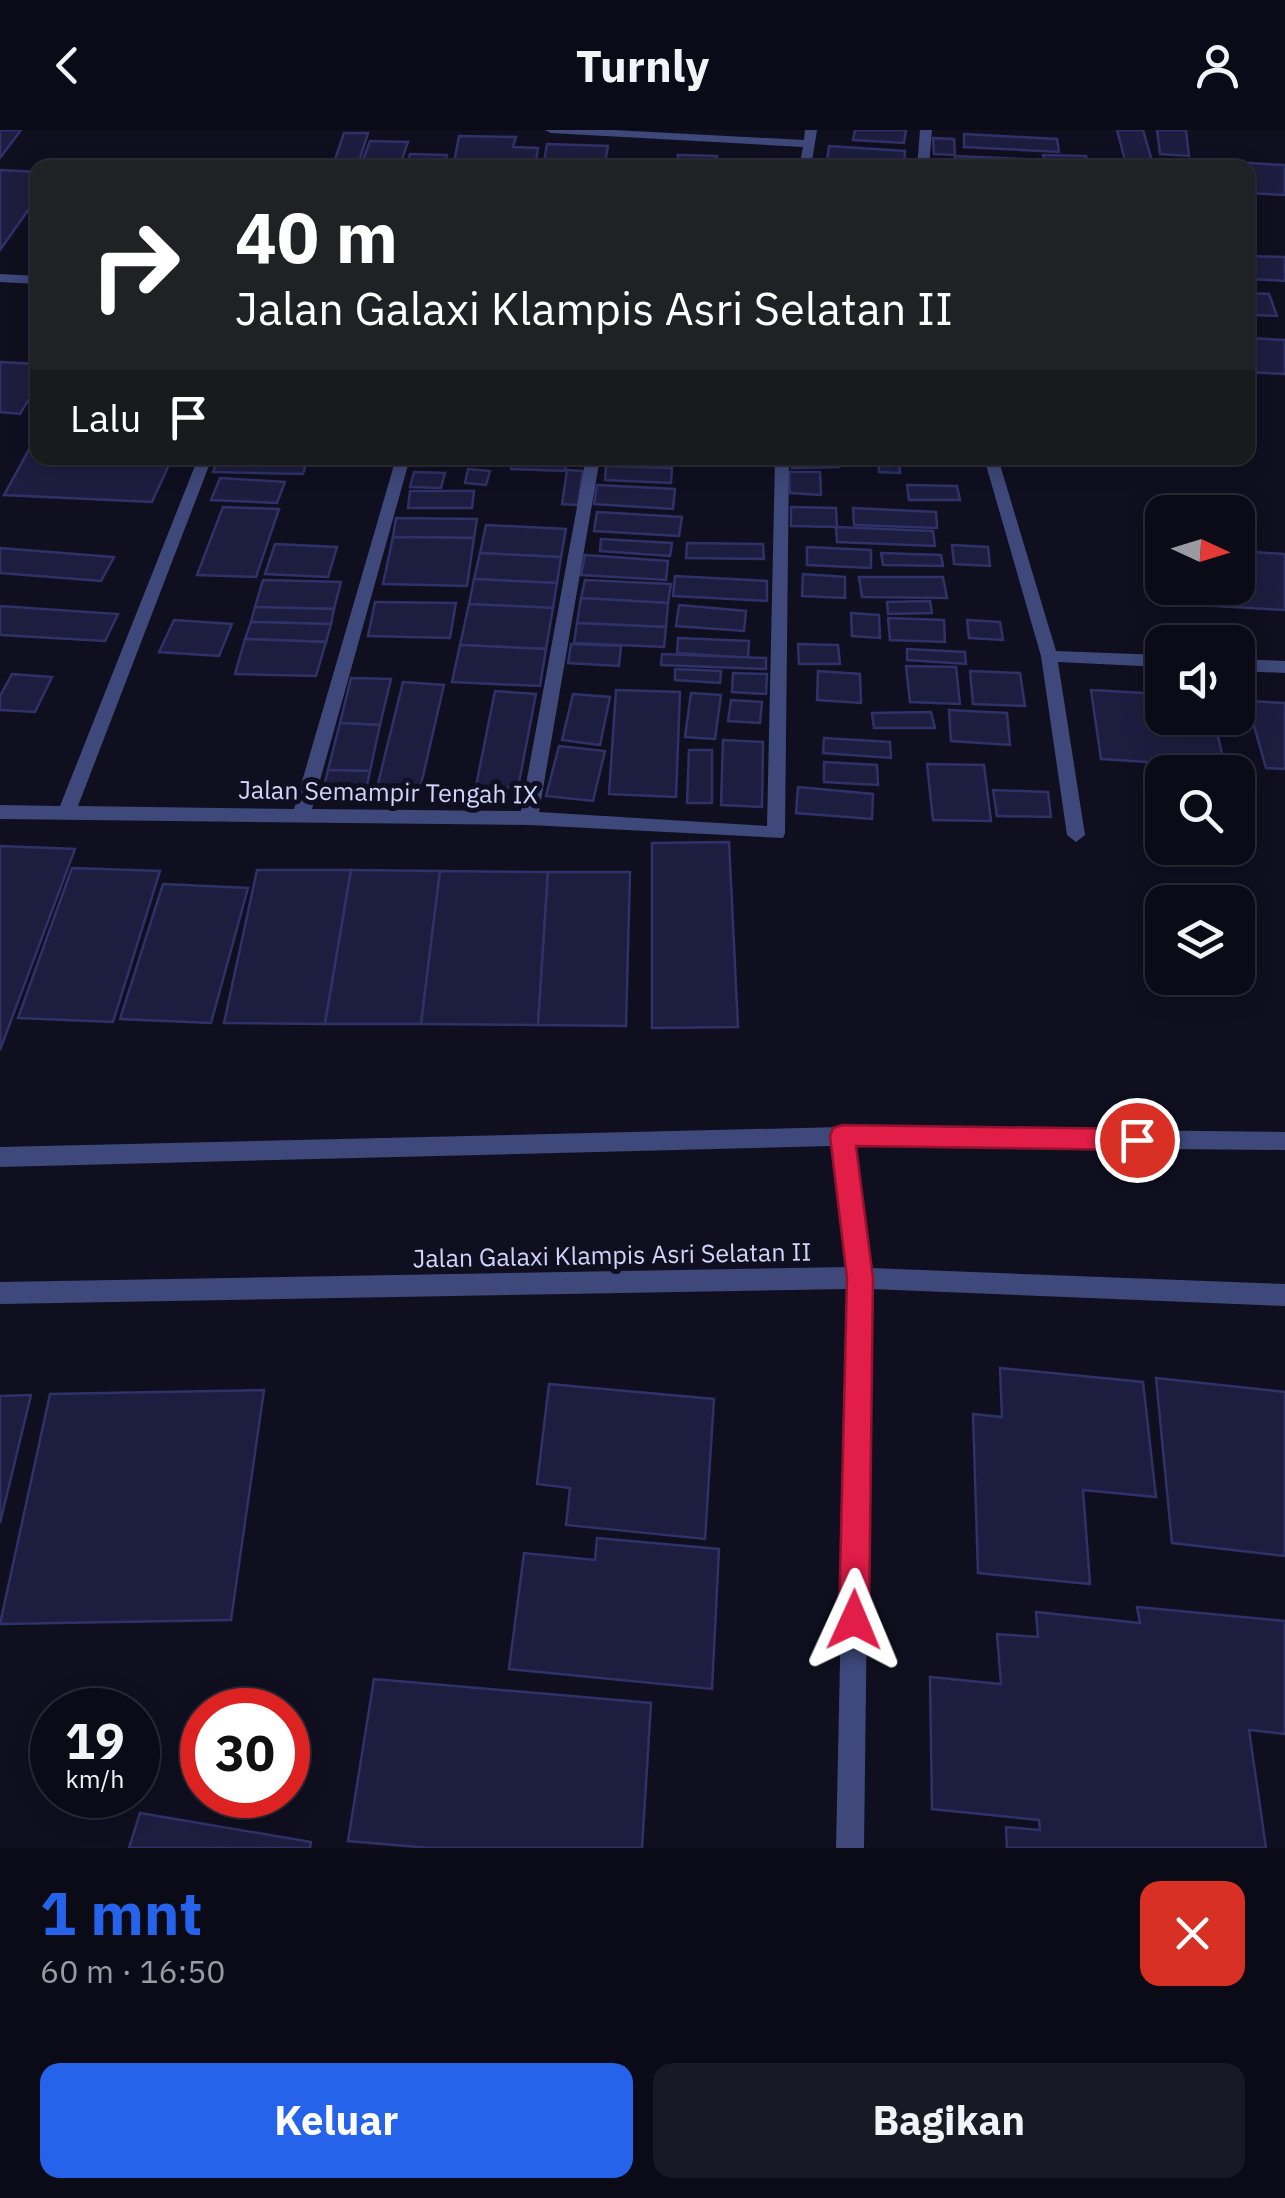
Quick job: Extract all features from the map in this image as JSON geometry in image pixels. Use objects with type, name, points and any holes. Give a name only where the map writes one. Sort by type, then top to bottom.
[{"type":"street","points":[[552,130],[808,144]]},
{"type":"street","points":[[806,160],[811,130]]},
{"type":"street","points":[[924,160],[926,130]]},
{"type":"street","points":[[0,278],[30,280]]},
{"type":"street","points":[[66,812],[202,465]]},
{"type":"street","points":[[301,816],[401,465]]},
{"type":"street","points":[[529,818],[591,465]]},
{"type":"street","name":"Jalan Semampir Tengah IX","points":[[0,812],[529,818],[776,833],[782,465]]},
{"type":"street","points":[[994,465],[1049,656],[1076,835]]},
{"type":"street","points":[[1049,656],[1145,661]]},
{"type":"street","points":[[1255,666],[1285,667]]},
{"type":"street","points":[[842,1136],[860,1278],[850,1848]]},
{"type":"street","points":[[0,1156],[842,1136],[1285,1141]]},
{"type":"street","name":"Jalan Galaxi Klampis Asri Selatan II","points":[[0,1294],[860,1278],[1285,1295]]},
{"type":"building","points":[[0,130],[21,130],[0,158]]},
{"type":"building","points":[[855,130],[906,130],[904,143],[853,140]]},
{"type":"building","points":[[1117,130],[1143,130],[1152,160],[1125,160]]},
{"type":"building","points":[[1157,130],[1186,130],[1189,156],[1160,154]]},
{"type":"building","points":[[344,133],[368,133],[360,160],[335,160]]},
{"type":"building","points":[[964,134],[1057,139],[1059,152],[964,147]]},
{"type":"building","points":[[459,136],[516,137],[513,147],[538,148],[536,160],[454,160]]},
{"type":"building","points":[[933,138],[954,139],[955,155],[934,154]]},
{"type":"building","points":[[370,141],[408,142],[402,160],[363,160]]},
{"type":"building","points":[[547,144],[608,146],[605,160],[544,160]]},
{"type":"building","points":[[829,146],[905,151],[904,160],[827,160]]},
{"type":"building","points":[[410,154],[447,155],[446,160],[408,160]]},
{"type":"building","points":[[678,155],[717,156],[717,160],[678,160]]},
{"type":"building","points":[[1043,155],[1086,156],[1087,160],[1045,160]]},
{"type":"building","points":[[955,156],[1023,160],[955,160]]},
{"type":"building","points":[[1255,163],[1285,165],[1285,195],[1255,193]]},
{"type":"building","points":[[0,170],[30,172],[30,207],[0,250]]},
{"type":"building","points":[[1255,256],[1285,257],[1285,281],[1255,279]]},
{"type":"building","points":[[1255,293],[1269,294],[1277,316],[1255,315]]},
{"type":"building","points":[[1255,338],[1285,340],[1285,374],[1255,372]]},
{"type":"building","points":[[0,362],[30,364],[30,397],[20,414],[0,412]]},
{"type":"building","points":[[30,448],[30,465],[169,465],[152,502],[4,495]]},
{"type":"building","points":[[216,465],[306,465],[303,474],[213,472]]},
{"type":"building","points":[[512,465],[566,465],[565,471],[511,469]]},
{"type":"building","points":[[792,465],[839,467],[792,468]]},
{"type":"building","points":[[879,465],[899,465],[900,473],[879,472]]},
{"type":"building","points":[[606,466],[672,468],[671,483],[605,480]]},
{"type":"building","points":[[468,469],[490,471],[486,485],[465,483]]},
{"type":"building","points":[[567,470],[583,471],[578,505],[562,504]]},
{"type":"building","points":[[414,472],[445,473],[441,488],[410,487]]},
{"type":"building","points":[[789,472],[820,472],[821,495],[790,493]]},
{"type":"building","points":[[220,478],[285,482],[277,503],[211,500]]},
{"type":"building","points":[[597,485],[675,489],[673,509],[594,504]]},
{"type":"building","points":[[907,485],[957,486],[960,500],[909,500]]},
{"type":"building","points":[[410,491],[474,491],[472,508],[408,508]]},
{"type":"building","points":[[223,507],[279,509],[256,577],[197,575]]},
{"type":"building","points":[[791,507],[836,508],[837,527],[791,526]]},
{"type":"building","points":[[853,508],[936,512],[937,528],[854,525]]},
{"type":"building","points":[[597,512],[682,517],[679,536],[594,531]]},
{"type":"building","points":[[396,518],[477,519],[474,538],[393,537]]},
{"type":"building","points":[[486,525],[566,529],[561,557],[480,553]]},
{"type":"building","points":[[836,527],[933,531],[935,546],[837,542]]},
{"type":"building","points":[[393,537],[474,538],[467,586],[383,584]]},
{"type":"building","points":[[601,539],[672,543],[670,556],[600,551]]},
{"type":"building","points":[[687,543],[763,544],[764,559],[686,558]]},
{"type":"building","points":[[275,544],[337,547],[328,577],[265,574]]},
{"type":"building","points":[[952,545],[988,547],[990,566],[954,564]]},
{"type":"building","points":[[807,547],[871,550],[871,568],[807,565]]},
{"type":"building","points":[[0,548],[114,557],[101,581],[0,573]]},
{"type":"building","points":[[1255,552],[1285,554],[1285,610],[1197,605],[1255,605]]},
{"type":"building","points":[[480,553],[561,557],[557,583],[474,579]]},
{"type":"building","points":[[881,553],[941,555],[943,566],[883,565]]},
{"type":"building","points":[[585,555],[668,561],[666,580],[581,575]]},
{"type":"building","points":[[803,574],[845,577],[845,598],[802,596]]},
{"type":"building","points":[[675,576],[767,581],[767,601],[673,596]]},
{"type":"building","points":[[859,577],[943,577],[947,598],[862,597]]},
{"type":"building","points":[[474,579],[557,583],[553,608],[469,604]]},
{"type":"building","points":[[263,580],[341,582],[334,609],[255,607]]},
{"type":"building","points":[[585,580],[671,584],[668,603],[581,598]]},
{"type":"building","points":[[581,598],[668,603],[666,627],[577,623]]},
{"type":"building","points":[[930,601],[932,613],[888,614],[887,602]]},
{"type":"building","points":[[375,602],[456,603],[450,638],[368,636]]},
{"type":"building","points":[[469,604],[553,608],[546,649],[460,645]]},
{"type":"building","points":[[679,605],[746,611],[744,631],[676,626]]},
{"type":"building","points":[[0,606],[118,614],[105,641],[0,635]]},
{"type":"building","points":[[255,607],[334,609],[331,624],[251,622]]},
{"type":"building","points":[[851,613],[879,615],[880,638],[852,636]]},
{"type":"building","points":[[888,618],[944,620],[945,642],[890,640]]},
{"type":"building","points":[[174,620],[232,624],[219,656],[159,652]]},
{"type":"building","points":[[967,620],[1000,622],[1003,640],[969,638]]},
{"type":"building","points":[[251,622],[331,624],[326,642],[245,639]]},
{"type":"building","points":[[577,623],[666,627],[664,647],[574,643]]},
{"type":"building","points":[[678,638],[749,641],[748,658],[677,653]]},
{"type":"building","points":[[245,639],[326,642],[316,676],[235,674]]},
{"type":"building","points":[[571,644],[621,646],[619,666],[568,663]]},
{"type":"building","points":[[798,644],[838,645],[840,664],[799,664]]},
{"type":"building","points":[[460,645],[546,649],[540,686],[452,682]]},
{"type":"building","points":[[907,649],[965,652],[966,664],[907,660]]},
{"type":"building","points":[[662,654],[766,658],[766,669],[661,665]]},
{"type":"building","points":[[906,666],[956,667],[960,704],[910,702]]},
{"type":"building","points":[[675,669],[721,671],[720,683],[675,680]]},
{"type":"building","points":[[818,671],[860,674],[861,703],[817,700]]},
{"type":"building","points":[[970,671],[1020,673],[1025,706],[973,704]]},
{"type":"building","points":[[733,673],[767,674],[766,694],[732,692]]},
{"type":"building","points":[[12,674],[52,677],[35,712],[0,710],[0,696]]},
{"type":"building","points":[[351,678],[391,679],[380,725],[340,723]]},
{"type":"building","points":[[403,682],[444,685],[417,802],[374,800]]},
{"type":"building","points":[[616,690],[680,692],[676,797],[609,794]]},
{"type":"building","points":[[1091,690],[1145,693],[1145,735],[1218,735],[1222,755],[1145,755],[1145,762],[1101,759]]},
{"type":"building","points":[[495,691],[536,694],[518,788],[476,786]]},
{"type":"building","points":[[691,693],[721,695],[715,739],[685,737]]},
{"type":"building","points":[[573,694],[610,697],[600,745],[562,740]]},
{"type":"building","points":[[731,700],[762,702],[760,723],[728,721]]},
{"type":"building","points":[[1255,701],[1285,703],[1285,769],[1266,768],[1255,729]]},
{"type":"building","points":[[949,710],[1007,713],[1010,745],[951,741]]},
{"type":"building","points":[[931,712],[935,728],[874,728],[872,713]]},
{"type":"building","points":[[340,723],[380,725],[370,771],[328,770]]},
{"type":"building","points":[[824,738],[890,742],[891,758],[823,753]]},
{"type":"building","points":[[723,740],[763,742],[762,807],[721,805]]},
{"type":"building","points":[[559,746],[605,751],[593,801],[546,796]]},
{"type":"building","points":[[689,750],[712,750],[712,803],[687,803]]},
{"type":"building","points":[[824,762],[877,765],[878,785],[824,782]]},
{"type":"building","points":[[927,764],[984,765],[991,821],[933,820]]},
{"type":"building","points":[[328,770],[370,771],[364,801],[321,799]]},
{"type":"building","points":[[798,787],[873,794],[872,819],[796,813]]},
{"type":"building","points":[[993,790],[1048,792],[1051,817],[997,816]]},
{"type":"building","points":[[729,842],[738,1027],[652,1028],[652,843]]},
{"type":"building","points":[[0,846],[75,849],[0,1050]]},
{"type":"building","points":[[72,868],[160,871],[113,1022],[18,1018]]},
{"type":"building","points":[[257,870],[351,870],[325,1024],[224,1023]]},
{"type":"building","points":[[351,870],[440,871],[421,1024],[325,1024]]},
{"type":"building","points":[[440,871],[548,872],[538,1025],[421,1024]]},
{"type":"building","points":[[548,872],[630,872],[626,1026],[538,1025]]},
{"type":"building","points":[[163,884],[248,888],[211,1023],[120,1019]]},
{"type":"building","points":[[1000,1368],[1143,1382],[1156,1497],[1083,1490],[1090,1584],[978,1573],[973,1414],[1002,1417]]},
{"type":"building","points":[[1156,1378],[1285,1392],[1285,1556],[1172,1543]]},
{"type":"building","points":[[549,1384],[714,1399],[705,1539],[566,1525],[570,1488],[537,1484]]},
{"type":"building","points":[[264,1390],[231,1620],[0,1624],[50,1394]]},
{"type":"building","points":[[31,1395],[0,1523],[0,1396]]},
{"type":"building","points":[[597,1538],[719,1549],[712,1689],[509,1669],[524,1553],[595,1560]]},
{"type":"building","points":[[1137,1607],[1285,1621],[1285,1734],[1249,1730],[1266,1848],[1007,1848],[1006,1827],[1040,1830],[1039,1820],[932,1809],[930,1677],[1001,1684],[997,1634],[1038,1637],[1036,1612],[1140,1623]]},
{"type":"building","points":[[374,1679],[651,1703],[642,1848],[430,1848],[348,1841]]},
{"type":"building","points":[[160,1816],[311,1842],[310,1848],[129,1848],[138,1818]]},
{"type":"route","points":[[854,1620],[860,1278],[842,1136],[1137,1140]]}]
